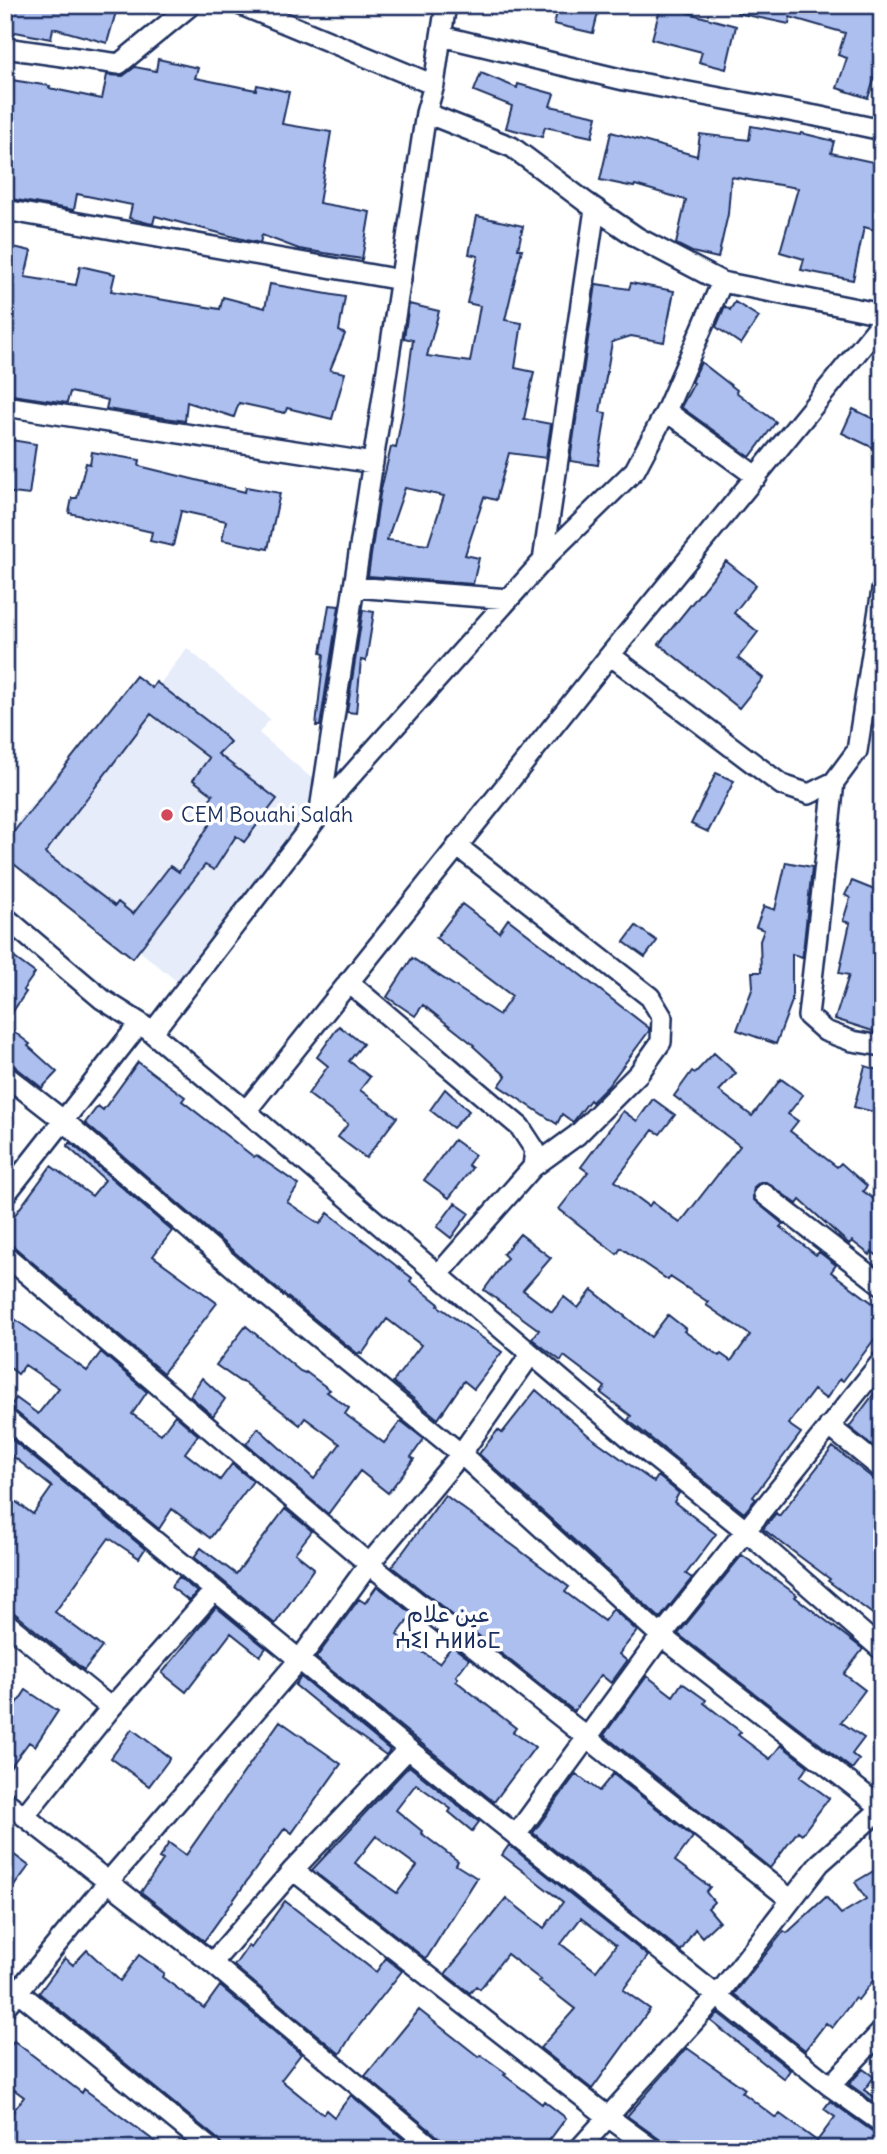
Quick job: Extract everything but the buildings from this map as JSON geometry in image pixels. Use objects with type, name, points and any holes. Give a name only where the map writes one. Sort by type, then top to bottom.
[{"type":"street","points":[[5,48],[119,64],[191,5]]},
{"type":"street","points":[[241,5],[434,85]]},
{"type":"street","points":[[319,815],[426,113],[434,85],[446,5]]},
{"type":"street","points":[[441,36],[624,80],[882,130]]},
{"type":"street","points":[[426,113],[512,147],[638,237],[722,282],[882,314]]},
{"type":"street","points":[[543,561],[596,209]]},
{"type":"street","points":[[5,210],[401,280]]},
{"type":"street","points":[[5,1195],[64,1121],[146,1028],[340,788],[543,561],[635,470],[666,411],[722,282]]},
{"type":"street","points":[[246,1111],[610,655],[882,322]]},
{"type":"street","points":[[5,405],[373,463]]},
{"type":"street","points":[[666,411],[757,477]]},
{"type":"street","points":[[354,587],[509,599]]},
{"type":"street","points":[[610,655],[782,785],[809,794],[834,782],[857,751],[882,590]]},
{"type":"street","points":[[834,782],[808,1016],[825,1031],[852,1041],[882,1046]]},
{"type":"street","points":[[438,1275],[533,1167],[577,1135],[639,1073],[661,1042],[662,1017],[650,997],[457,846]]},
{"type":"street","points":[[5,917],[102,999],[146,1028],[246,1111],[631,1439],[745,1530],[882,1650]]},
{"type":"street","points":[[348,982],[520,1127],[535,1150],[533,1167]]},
{"type":"street","points":[[5,1075],[64,1121],[261,1291],[461,1454],[661,1636],[882,1808],[820,1864],[790,1899],[717,1996],[579,2149]]},
{"type":"street","points":[[764,1194],[882,1285]]},
{"type":"street","points":[[5,1255],[369,1564],[790,1899]]},
{"type":"street","points":[[211,2149],[9,1993],[300,1659],[369,1564],[461,1454],[531,1354]]},
{"type":"street","points":[[516,1835],[661,1636],[882,1361]]},
{"type":"street","points":[[5,1418],[408,1749],[830,2086],[882,2123]]},
{"type":"street","points":[[829,1426],[882,1469]]},
{"type":"street","points":[[24,1816],[111,1708],[214,1591]]},
{"type":"street","points":[[5,1622],[111,1708]]},
{"type":"street","points":[[212,1963],[293,1870],[408,1749]]},
{"type":"street","points":[[5,1801],[212,1963],[434,2149]]},
{"type":"street","points":[[293,1870],[652,2149]]},
{"type":"street","points":[[830,2086],[882,2031]]},
{"type":"shaded area","name":"CEM Bouahi Salah","points":[[187,648],[270,719],[259,733],[329,793],[179,983],[5,841],[5,837],[115,703],[135,717]]},
{"type":"place","name":"CEM Bouahi Salah","points":[[167,815]]},
{"type":"district","name":"عين علام ⵄⵉⵏ ⵄⵍⵍⴰⵎ","points":[[448,1627]]}]
